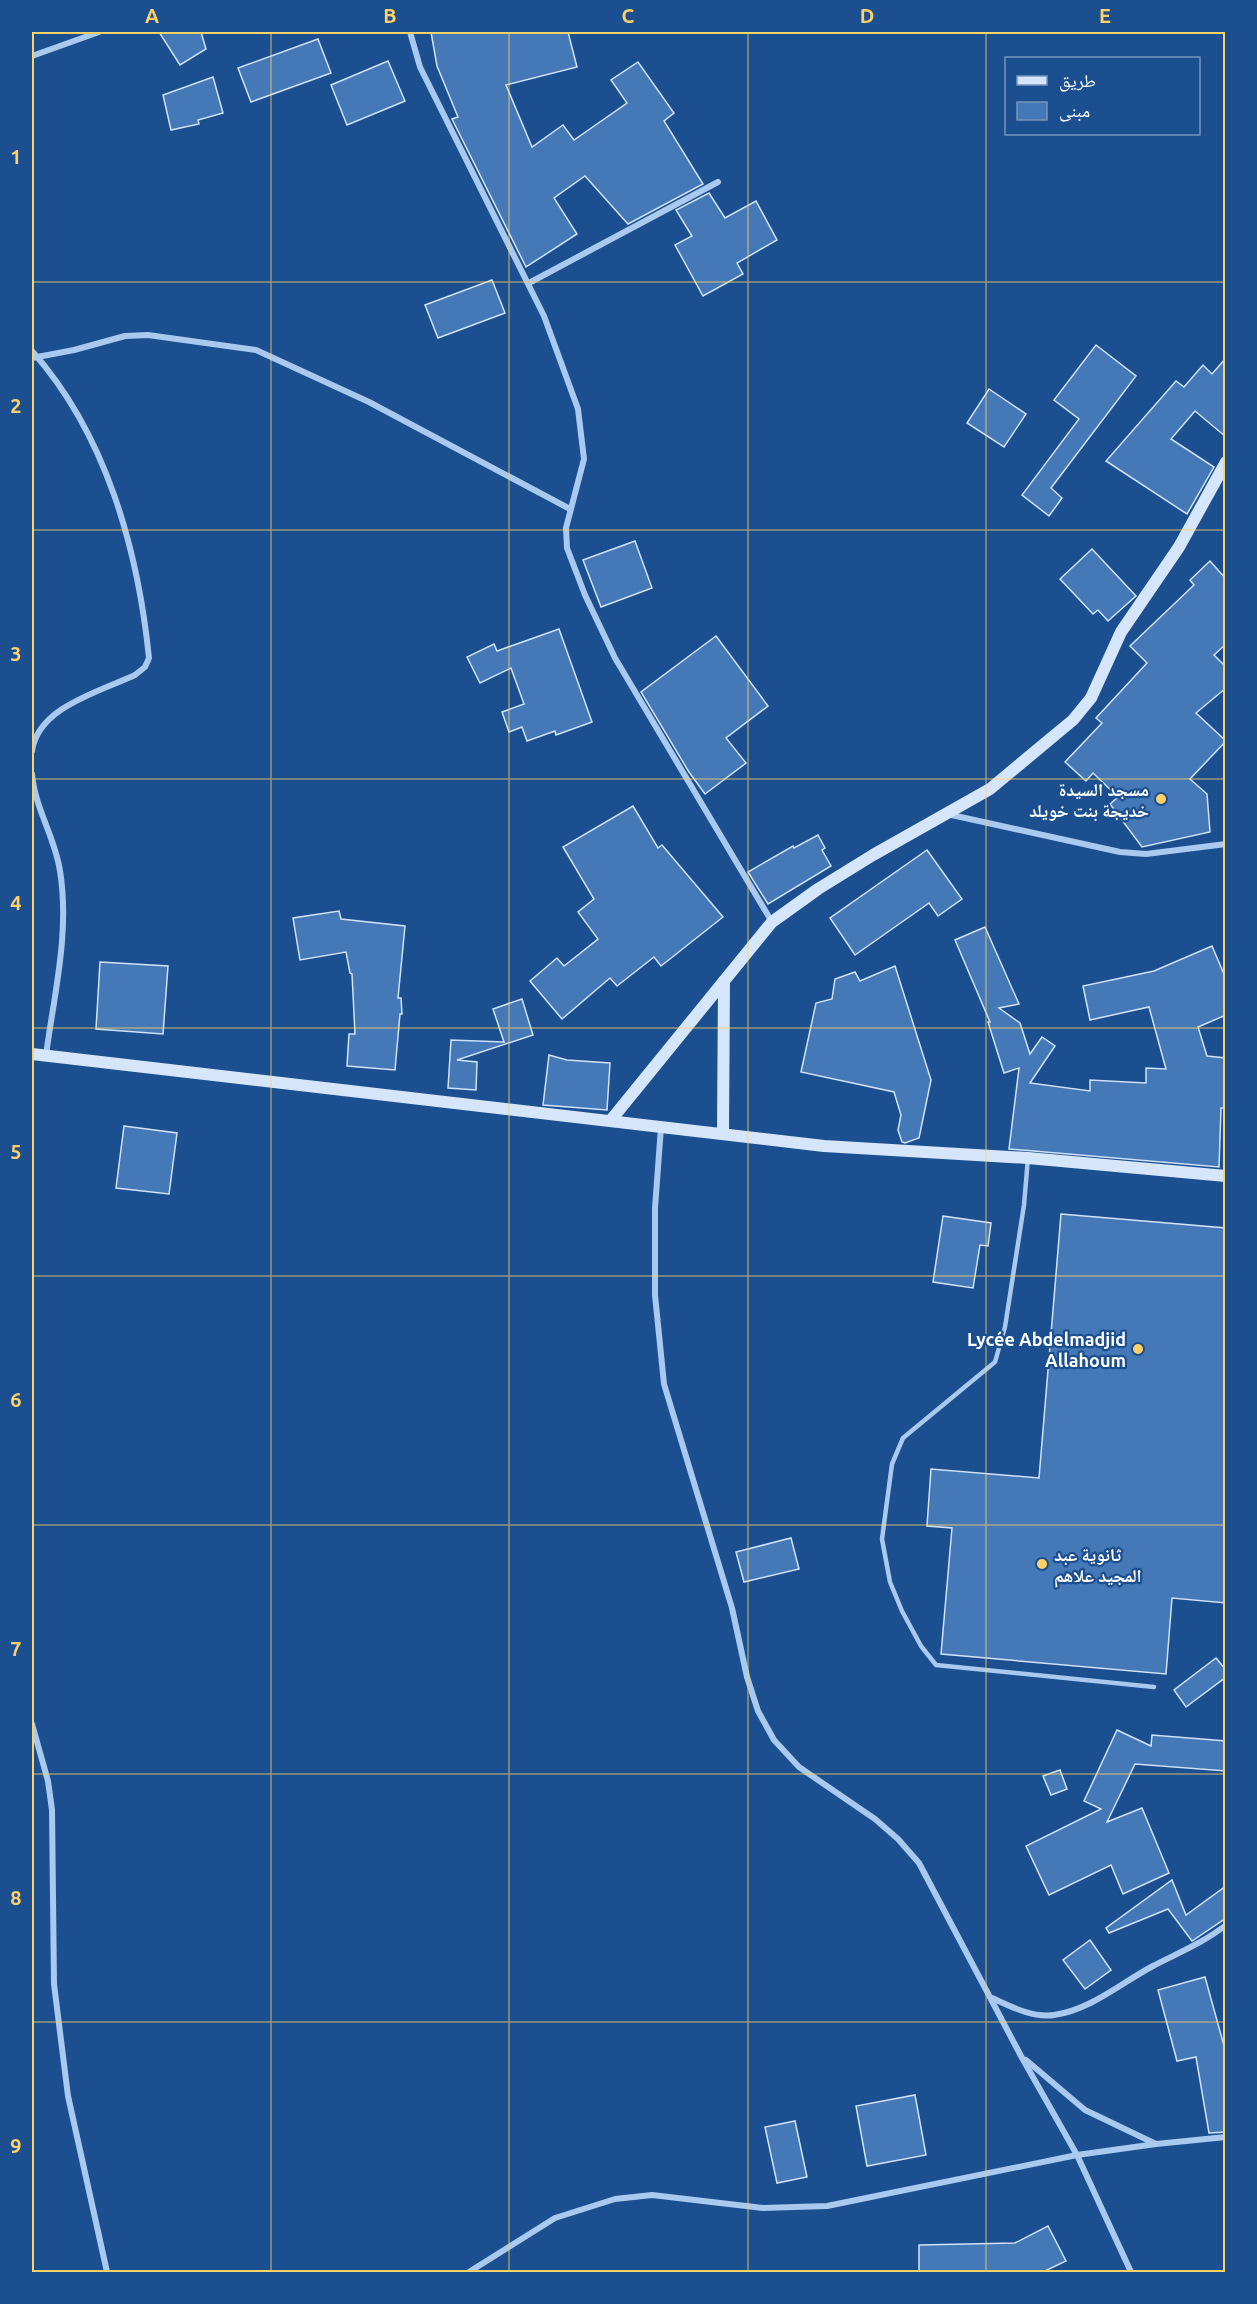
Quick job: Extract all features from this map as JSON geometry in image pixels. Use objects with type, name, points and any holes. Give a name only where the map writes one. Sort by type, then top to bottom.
[{"type":"main road","points":[[611,1120],[772,922],[818,889],[990,789],[1073,720],[1091,698],[1121,632],[1179,547],[1226,462]]},
{"type":"main road","points":[[723,1134],[724,981]]},
{"type":"main road","points":[[32,1054],[824,1146],[1028,1158],[1226,1176]]},
{"type":"street","points":[[32,56],[99,32]]},
{"type":"street","points":[[410,32],[420,67],[529,284],[544,316],[571,388],[583,435],[584,459],[566,528],[567,548],[585,595],[615,658],[772,922]]},
{"type":"street","points":[[529,284],[718,182]]},
{"type":"street","points":[[34,358],[125,336],[148,335],[256,350],[369,402],[570,509]]},
{"type":"street","points":[[32,351],[34,358],[51,372],[83,426],[120,507],[147,635],[149,658],[145,667],[135,675],[49,717],[32,751]]},
{"type":"street","points":[[32,774],[41,816],[54,842],[63,895],[64,926],[46,1056]]},
{"type":"street","points":[[946,814],[1119,852],[1146,854],[1226,844]]},
{"type":"street","points":[[661,1126],[655,1208],[655,1295],[664,1384],[732,1608],[747,1677],[758,1711],[774,1740],[799,1767],[874,1819],[898,1839],[919,1863],[1021,2056],[1077,2155],[1131,2272]]},
{"type":"street","points":[[32,1724],[48,1781],[52,1810],[54,1984],[68,2096],[107,2272]]},
{"type":"street","points":[[992,1998],[1038,2015],[1054,2015],[1082,2008],[1152,1966],[1205,1941],[1226,1925]]},
{"type":"street","points":[[1021,2056],[1085,2110],[1156,2144]]},
{"type":"street","points":[[469,2272],[555,2218],[615,2199],[652,2194],[763,2208],[827,2206],[1077,2155],[1226,2137]]},
{"type":"lane","points":[[1028,1158],[1024,1204],[1005,1328],[995,1362],[903,1438],[892,1464],[882,1539],[890,1582],[916,1637],[936,1665],[1154,1687]]},
{"type":"building","points":[[159,32],[201,32],[206,49],[180,65]]},
{"type":"building","points":[[431,32],[568,32],[577,67],[506,85],[532,147],[563,125],[574,140],[627,103],[611,80],[638,62],[674,113],[664,121],[703,184],[628,224],[585,176],[554,198],[577,234],[526,267],[452,119],[458,117],[437,66]]},
{"type":"building","points":[[318,39],[331,73],[251,102],[238,68]]},
{"type":"building","points":[[388,61],[405,101],[347,125],[331,85]]},
{"type":"building","points":[[213,77],[223,113],[198,120],[199,124],[171,130],[163,95]]},
{"type":"building","points":[[709,193],[725,218],[756,201],[777,240],[737,263],[743,274],[703,296],[675,245],[692,236],[676,210]]},
{"type":"building","points":[[492,280],[505,313],[438,338],[425,305]]},
{"type":"building","points":[[1096,345],[1136,376],[1051,488],[1062,498],[1049,516],[1022,495],[1079,419],[1054,400]]},
{"type":"building","points":[[1226,358],[1226,437],[1195,411],[1171,439],[1214,467],[1187,514],[1106,461],[1176,381],[1184,387],[1203,365],[1212,374]]},
{"type":"building","points":[[989,389],[1026,414],[1004,447],[967,423]]},
{"type":"building","points":[[635,541],[652,588],[601,607],[583,560]]},
{"type":"building","points":[[1092,549],[1136,596],[1108,621],[1098,610],[1093,614],[1060,579]]},
{"type":"building","points":[[1210,561],[1226,579],[1226,644],[1214,655],[1226,667],[1226,688],[1196,713],[1226,741],[1190,779],[1207,794],[1210,832],[1142,847],[1110,804],[1118,797],[1093,773],[1086,781],[1065,762],[1102,723],[1096,718],[1147,663],[1130,646],[1194,585],[1190,580]]},
{"type":"building","points":[[559,629],[592,722],[556,735],[555,731],[527,741],[522,727],[509,732],[502,712],[524,704],[511,668],[480,683],[467,657],[494,644],[497,651]]},
{"type":"building","points":[[716,636],[768,706],[726,738],[746,763],[705,794],[689,772],[641,692]]},
{"type":"building","points":[[633,806],[658,848],[662,845],[723,917],[661,966],[654,957],[617,986],[610,978],[562,1019],[530,981],[557,958],[564,966],[598,939],[578,912],[594,899],[563,847]]},
{"type":"building","points":[[818,835],[825,848],[822,850],[831,866],[768,904],[748,872],[793,846],[794,848]]},
{"type":"building","points":[[927,850],[962,899],[938,916],[929,903],[855,955],[830,918]]},
{"type":"building","points":[[339,911],[341,919],[405,926],[398,998],[401,998],[402,1014],[400,1014],[395,1070],[347,1066],[349,1034],[355,1034],[352,974],[346,952],[300,960],[293,918]]},
{"type":"building","points":[[985,927],[1019,1004],[999,1008],[1020,1023],[1030,1054],[1042,1037],[1055,1046],[1030,1083],[1090,1091],[1090,1080],[1146,1083],[1146,1068],[1166,1069],[1149,1007],[1090,1020],[1083,986],[1154,971],[1212,946],[1226,979],[1226,1015],[1198,1027],[1207,1056],[1226,1058],[1226,1108],[1221,1108],[1219,1167],[1009,1149],[1019,1068],[1004,1073],[988,1022],[990,1022],[955,940]]},
{"type":"building","points":[[100,962],[168,966],[163,1034],[96,1029]]},
{"type":"building","points":[[895,966],[931,1080],[919,1138],[905,1143],[902,1142],[898,1130],[901,1115],[894,1092],[801,1072],[816,1003],[832,999],[835,979],[855,972],[860,981]]},
{"type":"building","points":[[522,999],[533,1035],[457,1060],[477,1062],[476,1090],[448,1088],[451,1040],[504,1042],[493,1009]]},
{"type":"building","points":[[549,1055],[567,1060],[610,1063],[607,1110],[543,1105]]},
{"type":"building","points":[[124,1126],[177,1133],[169,1194],[116,1188]]},
{"type":"building","name":"Lycée Abdelmadjid Allahoum","points":[[1061,1214],[1226,1228],[1226,1603],[1172,1598],[1166,1674],[941,1654],[952,1528],[927,1526],[931,1469],[1039,1478]]},
{"type":"building","points":[[943,1216],[991,1223],[988,1246],[980,1245],[973,1288],[933,1282]]},
{"type":"building","points":[[791,1538],[799,1569],[744,1582],[736,1552]]},
{"type":"building","points":[[1216,1658],[1226,1670],[1226,1677],[1186,1707],[1174,1690]]},
{"type":"building","points":[[1117,1730],[1151,1746],[1152,1735],[1226,1741],[1226,1771],[1135,1764],[1107,1822],[1142,1808],[1169,1873],[1123,1894],[1111,1865],[1049,1895],[1026,1846],[1101,1809],[1084,1801]]},
{"type":"building","points":[[1060,1770],[1067,1789],[1051,1795],[1043,1776]]},
{"type":"building","points":[[1172,1880],[1186,1915],[1226,1886],[1226,1918],[1192,1941],[1168,1909],[1109,1933],[1106,1928]]},
{"type":"building","points":[[1090,1940],[1111,1970],[1085,1989],[1063,1960]]},
{"type":"building","points":[[1205,1977],[1226,2053],[1226,2132],[1209,2133],[1196,2057],[1177,2061],[1158,1990]]},
{"type":"building","points":[[915,2095],[926,2155],[867,2166],[856,2106]]},
{"type":"building","points":[[795,2121],[807,2177],[777,2183],[765,2127]]},
{"type":"building","points":[[1048,2226],[1066,2261],[1043,2272],[919,2272],[919,2245],[1015,2243]]},
{"type":"place","name":"مسجد السيدة خديجة بنت خويلد","points":[[1161,799]]},
{"type":"place","name":"Lycée Abdelmadjid Allahoum","points":[[1138,1349]]},
{"type":"place","name":"ثانوية عبد المجيد علاهم","points":[[1042,1564]]}]
